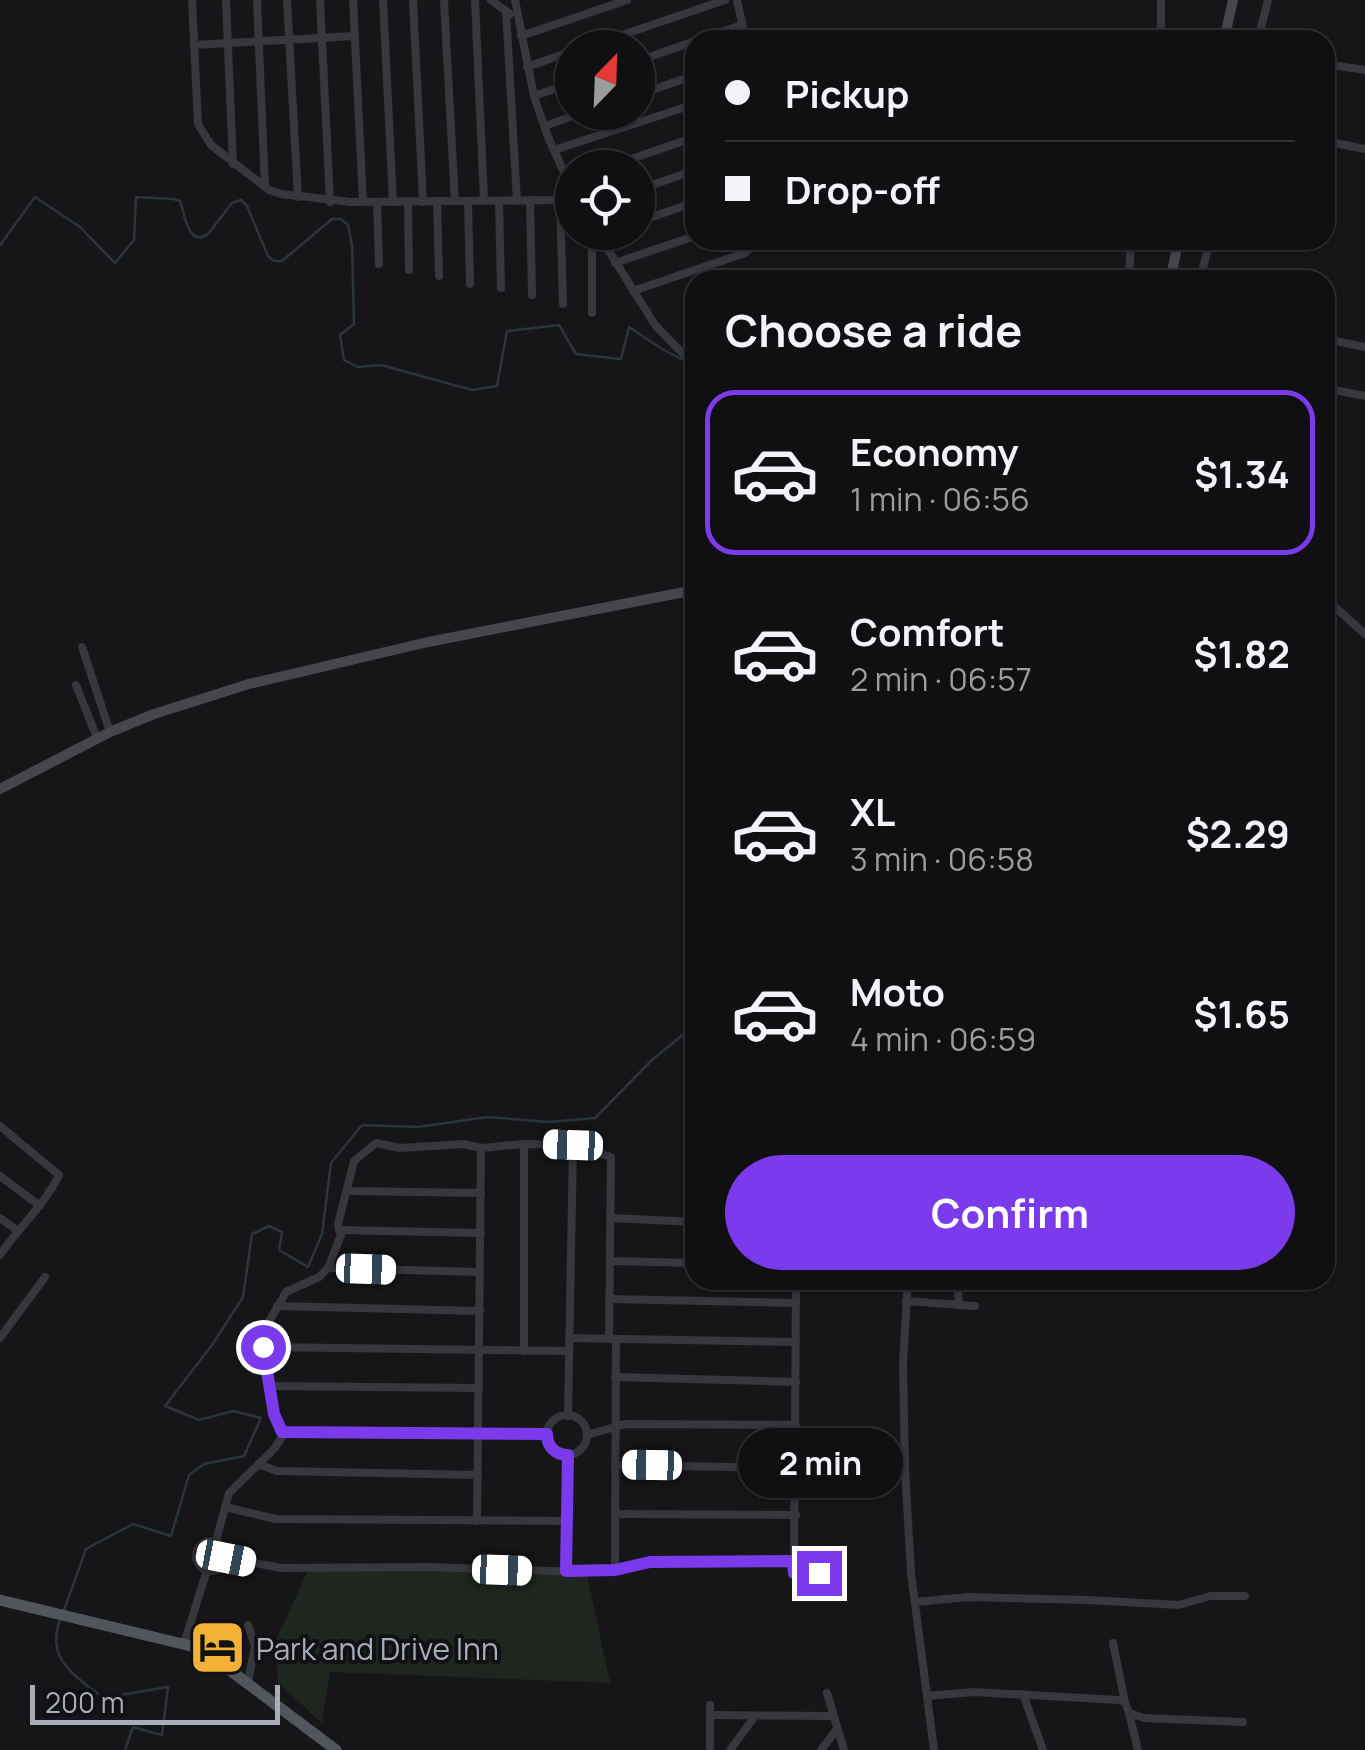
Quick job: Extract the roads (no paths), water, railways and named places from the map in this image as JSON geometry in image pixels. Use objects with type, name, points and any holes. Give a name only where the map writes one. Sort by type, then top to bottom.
[{"type":"main road","points":[[0,1600],[184,1644],[215,1659],[336,1750]]},
{"type":"street","points":[[192,0],[198,124],[211,145],[265,188],[330,202],[555,200]]},
{"type":"street","points":[[226,0],[233,164]]},
{"type":"street","points":[[257,0],[265,188]]},
{"type":"street","points":[[287,0],[298,197]]},
{"type":"street","points":[[320,0],[330,202]]},
{"type":"street","points":[[352,0],[362,202]]},
{"type":"street","points":[[383,0],[393,202]]},
{"type":"street","points":[[413,0],[423,202]]},
{"type":"street","points":[[444,0],[455,201]]},
{"type":"street","points":[[475,0],[484,201]]},
{"type":"street","points":[[492,0],[518,19]]},
{"type":"street","points":[[514,0],[534,96],[554,150],[685,107]]},
{"type":"street","points":[[521,36],[628,0]]},
{"type":"street","points":[[637,30],[725,0]]},
{"type":"street","points":[[737,0],[743,30]]},
{"type":"street","points":[[1160,30],[1162,0]]},
{"type":"street","points":[[1226,30],[1233,0]]},
{"type":"street","points":[[1260,30],[1268,0]]},
{"type":"street","points":[[506,11],[516,200]]},
{"type":"street","points":[[727,30],[742,25]]},
{"type":"street","points":[[194,45],[354,36]]},
{"type":"street","points":[[655,54],[685,44]]},
{"type":"street","points":[[527,67],[555,57]]},
{"type":"street","points":[[1335,66],[1365,70]]},
{"type":"street","points":[[655,89],[685,79]]},
{"type":"street","points":[[534,96],[555,89]]},
{"type":"street","points":[[544,126],[555,122]]},
{"type":"street","points":[[655,151],[685,140]]},
{"type":"street","points":[[1335,143],[1365,149]]},
{"type":"street","points":[[655,184],[685,174]]},
{"type":"street","points":[[530,200],[532,295]]},
{"type":"street","points":[[468,201],[470,284]]},
{"type":"street","points":[[500,201],[501,288]]},
{"type":"street","points":[[377,202],[379,264]]},
{"type":"street","points":[[408,202],[410,270]]},
{"type":"street","points":[[437,202],[439,276]]},
{"type":"street","points":[[655,216],[685,206]]},
{"type":"street","points":[[615,263],[685,239]]},
{"type":"street","points":[[561,250],[563,304]]},
{"type":"street","points":[[592,313],[595,250]]},
{"type":"street","points":[[606,250],[655,326],[685,356]]},
{"type":"street","points":[[695,270],[748,250]]},
{"type":"street","points":[[633,291],[685,273]]},
{"type":"street","points":[[1335,341],[1365,346]]},
{"type":"street","points":[[1335,390],[1365,396]]},
{"type":"street","points":[[0,789],[110,732],[249,684],[428,642],[685,592]]},
{"type":"street","points":[[1335,607],[1365,634]]},
{"type":"street","points":[[82,648],[110,732]]},
{"type":"street","points":[[76,685],[97,738]]},
{"type":"street","points":[[0,1126],[59,1174],[40,1206],[0,1255]]},
{"type":"street","points":[[216,1541],[232,1488],[275,1448],[283,1435],[268,1386],[264,1330],[286,1292],[328,1268],[341,1234],[338,1224],[354,1161],[376,1142],[400,1148],[573,1145],[612,1157],[610,1300],[615,1377],[615,1570]]},
{"type":"street","points":[[524,1144],[524,1350]]},
{"type":"street","points":[[568,1416],[573,1145]]},
{"type":"street","points":[[477,1521],[481,1148]]},
{"type":"street","points":[[0,1176],[40,1206]]},
{"type":"street","points":[[347,1191],[481,1193]]},
{"type":"street","points":[[0,1218],[17,1230]]},
{"type":"street","points":[[610,1218],[685,1222]]},
{"type":"street","points":[[339,1230],[480,1233]]},
{"type":"street","points":[[610,1262],[685,1263]]},
{"type":"street","points":[[328,1268],[480,1272]]},
{"type":"street","points":[[0,1338],[45,1277]]},
{"type":"street","points":[[796,1290],[793,1561],[794,1573],[819,1573]]},
{"type":"street","points":[[907,1290],[904,1468],[914,1602],[934,1750]]},
{"type":"street","points":[[957,1290],[958,1305]]},
{"type":"street","points":[[610,1300],[796,1303]]},
{"type":"street","points":[[906,1301],[975,1306]]},
{"type":"street","points":[[277,1306],[480,1311]]},
{"type":"street","points":[[569,1338],[796,1342]]},
{"type":"street","points":[[263,1347],[568,1351]]},
{"type":"street","points":[[615,1377],[796,1382]]},
{"type":"street","points":[[268,1386],[479,1388]]},
{"type":"street","points":[[568,1416],[582,1423],[587,1435],[583,1448],[568,1455],[553,1450],[547,1434],[553,1420],[568,1416]]},
{"type":"street","points":[[587,1435],[625,1424],[796,1425]]},
{"type":"street","points":[[282,1432],[547,1434]]},
{"type":"street","points":[[566,1571],[568,1455]]},
{"type":"street","points":[[258,1464],[277,1471],[478,1475]]},
{"type":"street","points":[[616,1465],[796,1468]]},
{"type":"street","points":[[225,1507],[276,1519],[567,1521]]},
{"type":"street","points":[[615,1514],[796,1515]]},
{"type":"street","points":[[216,1541],[224,1548],[226,1558],[222,1567],[207,1570],[196,1560],[196,1551],[202,1543],[216,1541]]},
{"type":"street","points":[[226,1558],[282,1568],[566,1571],[615,1570],[650,1562],[793,1561]]},
{"type":"street","points":[[184,1644],[207,1570]]},
{"type":"street","points":[[914,1602],[968,1596],[1179,1605],[1210,1596],[1245,1596]]},
{"type":"street","points":[[248,1625],[255,1646],[248,1683]]},
{"type":"street","points":[[1113,1643],[1138,1750]]},
{"type":"street","points":[[926,1696],[974,1692],[1125,1702]]},
{"type":"street","points":[[828,1693],[844,1750]]},
{"type":"street","points":[[1023,1694],[1043,1750]]},
{"type":"street","points":[[710,1750],[710,1710],[756,1716],[833,1716]]},
{"type":"street","points":[[1130,1714],[1242,1722]]},
{"type":"street","points":[[730,1750],[756,1716]]},
{"type":"street","points":[[821,1750],[837,1729]]},
{"type":"waterway","points":[[0,245],[35,197],[80,227],[115,263],[134,240],[136,197],[180,201],[188,228],[196,237],[208,234],[232,203],[241,200],[274,261],[282,261],[332,219],[341,219],[348,225],[354,324],[340,335],[344,360],[358,367],[381,365],[472,390],[497,386],[507,331],[559,325],[576,354],[621,359],[629,327],[685,361]]},
{"type":"waterway","points":[[63,1613],[86,1549],[133,1524],[171,1536],[189,1475],[204,1464],[244,1456],[261,1418],[233,1411],[199,1420],[165,1406],[243,1297],[252,1234],[269,1226],[282,1232],[279,1250],[308,1267],[322,1234],[331,1163],[362,1125],[418,1127],[488,1117],[549,1122],[595,1118],[652,1060],[685,1033]]},
{"type":"waterway","points":[[60,1620],[56,1634],[60,1656],[74,1674],[103,1698],[168,1687],[162,1735],[133,1727],[125,1750]]},
{"type":"place","name":"Park and Drive Inn","points":[[217,1648]]}]
